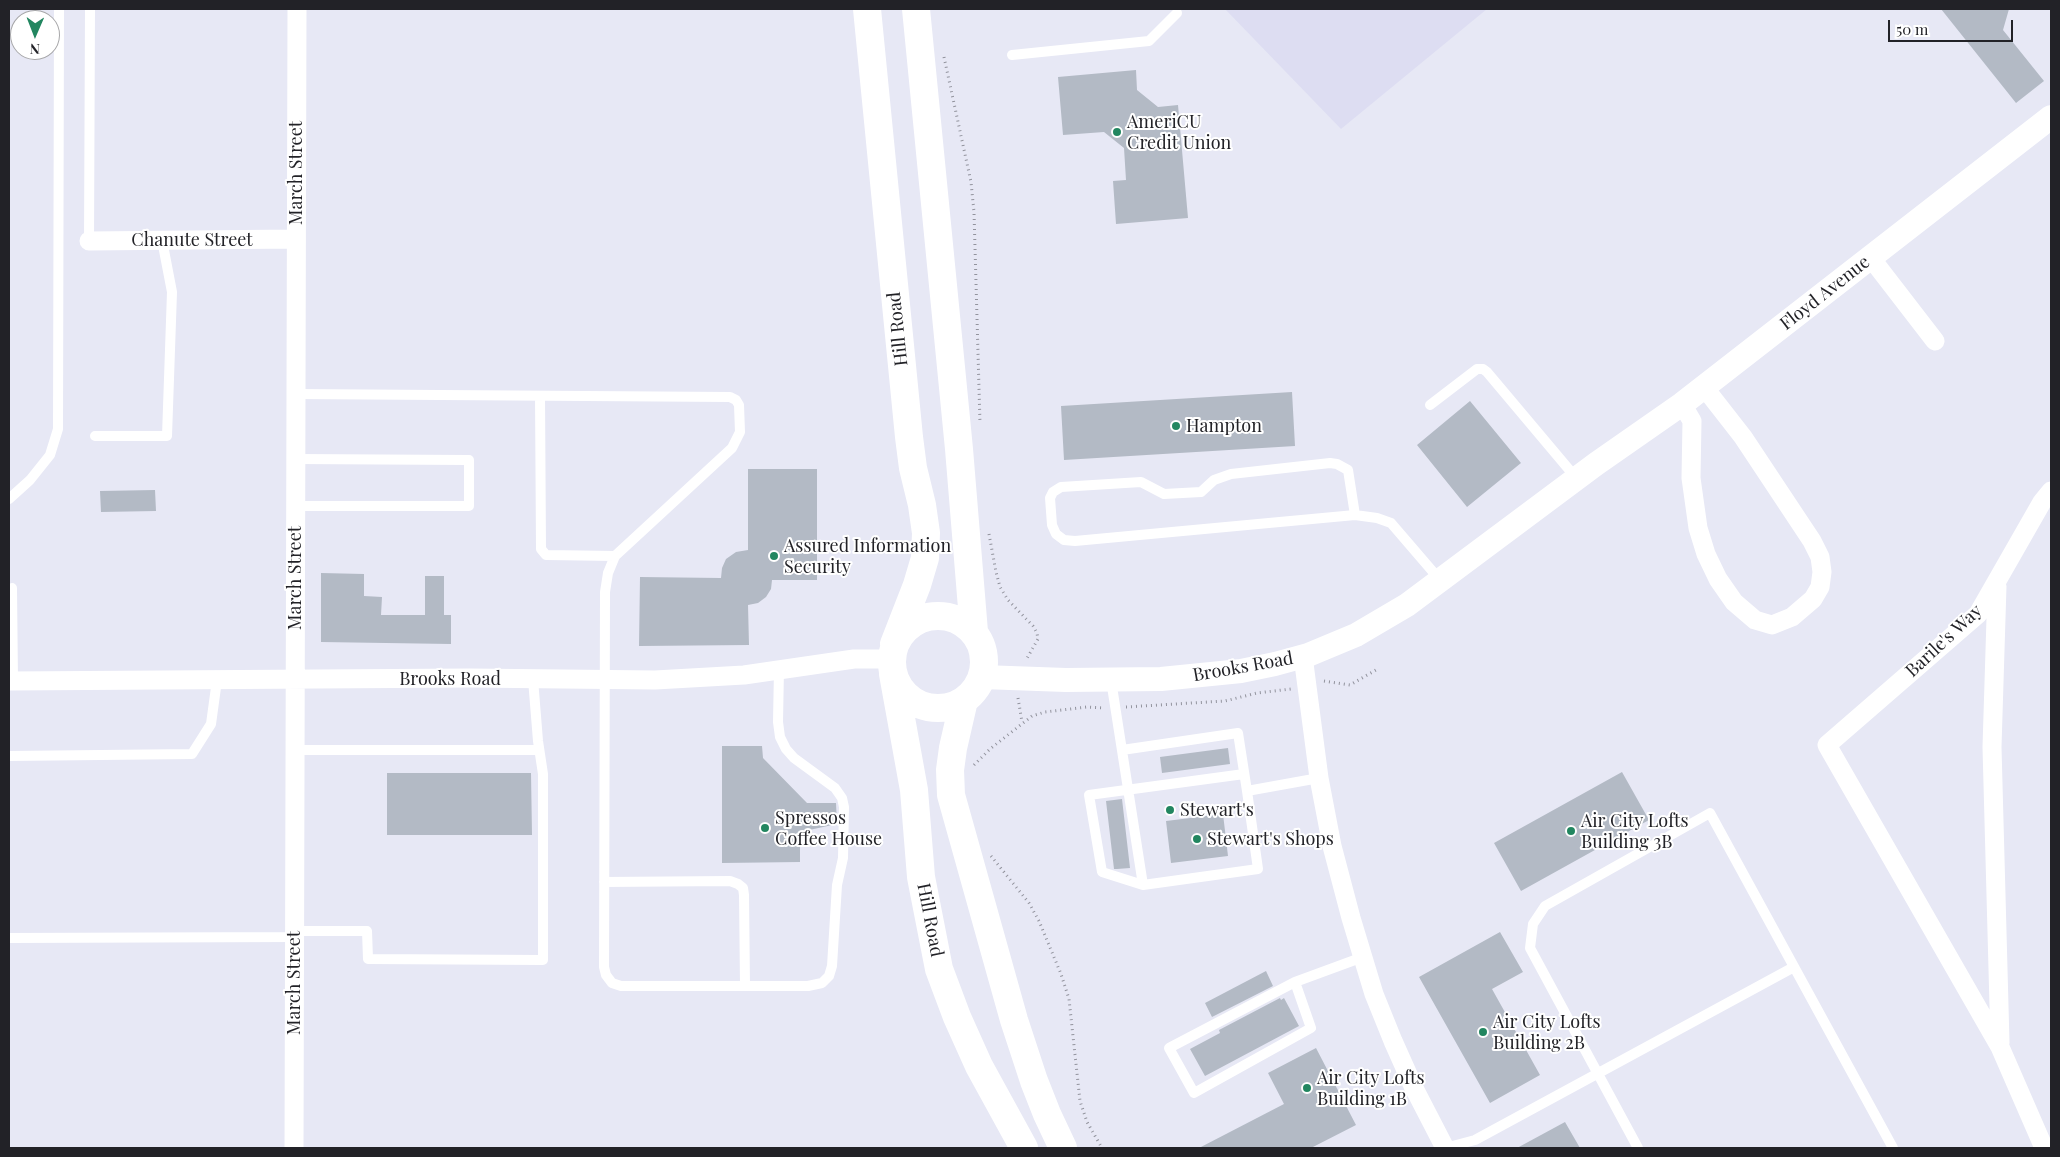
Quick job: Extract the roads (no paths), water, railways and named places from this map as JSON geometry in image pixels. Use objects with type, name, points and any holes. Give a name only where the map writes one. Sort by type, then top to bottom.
[{"type":"main road","name":"Hill Road","points":[[867,9],[910,445],[926,533],[925,558],[892,659],[914,790],[922,885],[939,968],[957,1017],[979,1066],[1024,1148]]},
{"type":"main road","points":[[916,9],[959,449],[974,632]]},
{"type":"main road","points":[[930,615],[946,616],[962,621],[974,632],[982,645],[984,661],[982,677],[975,690],[964,700],[951,706],[936,708],[922,706],[909,698],[899,688],[892,659],[903,630],[915,620],[930,615]]},
{"type":"main road","points":[[964,700],[953,748],[950,770],[951,795],[1017,1029],[1046,1114],[1063,1148]]},
{"type":"street","name":"March Street","points":[[294,1148],[297,9]]},
{"type":"street","name":"Floyd Avenue","points":[[1596,464],[1682,404],[2051,117]]},
{"type":"street","name":"Chanute Street","points":[[89,241],[295,239]]},
{"type":"street","points":[[1871,258],[1935,341]]},
{"type":"street","points":[[1682,404],[1692,422],[1691,478],[1698,528],[1706,554],[1718,578],[1734,602],[1755,620],[1772,625],[1792,617],[1813,599],[1820,587],[1822,572],[1820,557],[1812,541],[1743,437],[1704,387]]},
{"type":"street","name":"Brooks Road","points":[[982,677],[1066,680],[1161,679],[1241,671],[1303,656],[1356,635],[1407,605],[1596,464]]},
{"type":"street","name":"Barile's Way","points":[[2000,1047],[1827,745],[1978,614],[2042,502],[2051,491]]},
{"type":"street","points":[[1997,583],[1992,747],[2000,1047],[2044,1148]]},
{"type":"street","points":[[1303,656],[1319,778],[1332,846],[1350,918],[1393,1041],[1414,1088],[1445,1148]]},
{"type":"street","name":"Brooks Road","points":[[11,681],[695,679],[744,675],[854,659],[892,659]]},
{"type":"lane","points":[[9,499],[30,480],[50,455],[58,429],[58,9]]},
{"type":"lane","points":[[89,241],[90,9]]},
{"type":"lane","points":[[1012,55],[1149,41],[1177,13]]},
{"type":"lane","points":[[95,436],[168,436],[172,292],[162,240]]},
{"type":"lane","points":[[1430,406],[1477,368],[1483,369],[1488,372],[1577,479]]},
{"type":"lane","points":[[295,394],[730,397],[736,400],[739,405],[740,432],[732,448],[615,556],[608,573],[605,592],[604,679],[604,967],[606,975],[612,983],[621,986],[808,986],[822,983],[829,976],[832,966],[837,885],[843,858],[844,807],[842,798],[835,788],[794,758],[786,749],[780,737],[778,722],[780,669]]},
{"type":"lane","points":[[540,396],[541,549],[546,555],[615,556]]},
{"type":"lane","points":[[295,459],[469,460],[469,506],[295,506]]},
{"type":"lane","points":[[1354,515],[1348,470],[1330,463],[1231,474],[1214,480],[1201,492],[1164,494],[1141,482],[1061,487],[1053,492],[1050,498],[1052,525],[1056,534],[1064,540],[1075,542],[1354,515],[1377,518],[1390,523],[1440,580]]},
{"type":"lane","points":[[11,681],[12,588]]},
{"type":"lane","points":[[9,938],[294,934],[367,931],[368,958],[543,960],[544,774],[539,750],[533,679]]},
{"type":"lane","points":[[9,756],[192,754],[211,724],[217,680]]},
{"type":"lane","points":[[1111,680],[1142,885]]},
{"type":"lane","points":[[1122,750],[1238,733],[1247,791],[1258,868],[1142,885],[1102,872],[1090,795],[1244,774]]},
{"type":"lane","points":[[294,750],[539,750]]},
{"type":"lane","points":[[1247,791],[1319,778]]},
{"type":"lane","points":[[1638,1148],[1530,948],[1533,924],[1545,906],[1710,813],[1893,1148]]},
{"type":"lane","points":[[604,882],[730,881],[738,884],[742,888],[744,895],[745,986]]},
{"type":"lane","points":[[1295,982],[1312,1028],[1194,1093],[1168,1048],[1295,982],[1363,957]]},
{"type":"lane","points":[[1445,1148],[1475,1140],[1794,967]]},
{"type":"place","name":"AmeriCU Credit Union","points":[[1117,132]]},
{"type":"place","name":"Hampton","points":[[1176,426]]},
{"type":"place","name":"Assured Information Security","points":[[774,556]]},
{"type":"place","name":"Stewart's","points":[[1170,810]]},
{"type":"place","name":"Spressos Coffee House","points":[[765,828]]},
{"type":"place","name":"Air City Lofts Building 3B","points":[[1571,831]]},
{"type":"place","name":"Stewart's Shops","points":[[1197,839]]},
{"type":"place","name":"Air City Lofts Building 2B","points":[[1483,1032]]},
{"type":"place","name":"Air City Lofts Building 1B","points":[[1307,1088]]}]
